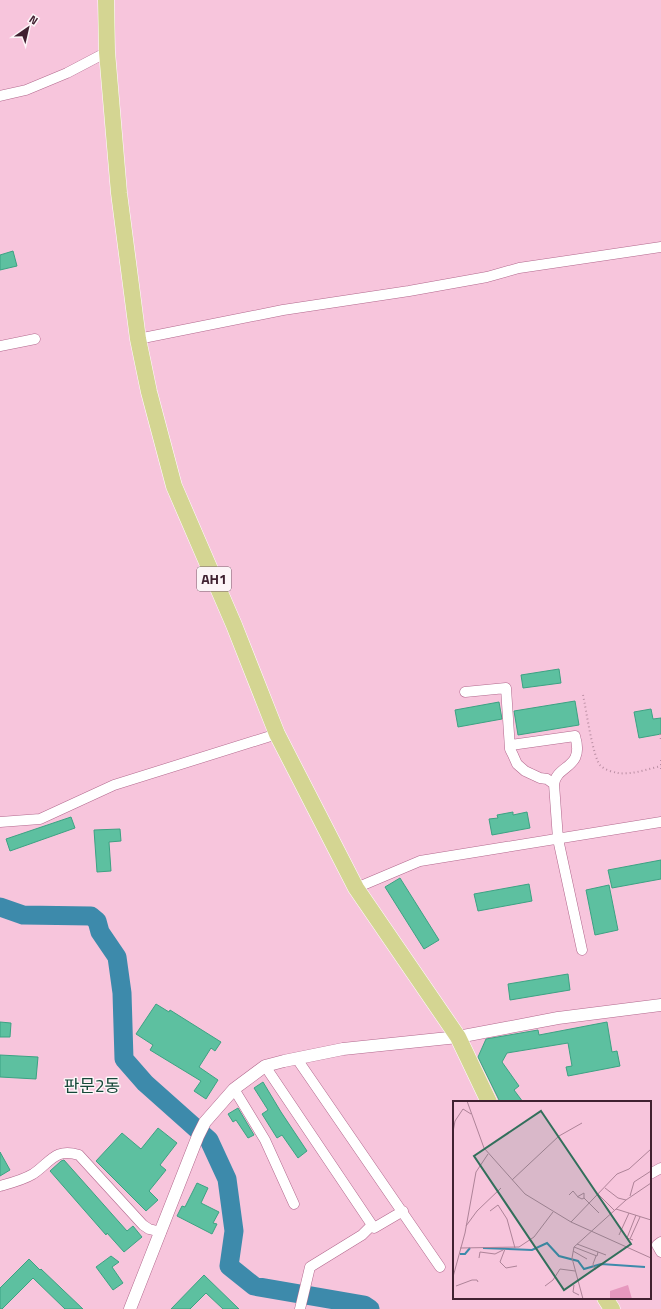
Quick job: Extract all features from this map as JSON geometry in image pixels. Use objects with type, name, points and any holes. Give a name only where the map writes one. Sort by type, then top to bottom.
[{"type":"main road","name":"AH1","points":[[106,0],[107,52],[119,193],[138,339],[149,392],[174,486],[234,625],[277,734],[356,888],[458,1036],[488,1101]]},
{"type":"main road","points":[[606,1299],[612,1309]]},
{"type":"street","points":[[0,96],[26,90],[67,74],[107,52]]},
{"type":"street","points":[[138,339],[283,310],[409,291],[487,277],[519,268],[661,247]]},
{"type":"street","points":[[0,346],[35,339]]},
{"type":"street","points":[[465,692],[506,688],[511,745],[510,749],[518,764],[533,776],[547,779],[554,784]]},
{"type":"street","points":[[0,822],[40,819],[114,785],[277,734]]},
{"type":"street","points":[[511,745],[575,736],[578,749],[577,754],[570,764],[557,776],[554,784],[558,839],[582,950]]},
{"type":"street","points":[[356,888],[420,861],[661,822]]},
{"type":"street","points":[[130,1309],[198,1136],[205,1122],[234,1089],[265,1066],[344,1050],[458,1036],[558,1018],[661,1005]]},
{"type":"street","points":[[297,1059],[403,1211],[440,1267]]},
{"type":"street","points":[[265,1066],[374,1228],[403,1211]]},
{"type":"street","points":[[234,1089],[266,1140],[294,1204]]},
{"type":"street","points":[[0,1186],[22,1180],[58,1154],[70,1152],[79,1155],[143,1225],[149,1229],[161,1232]]},
{"type":"street","points":[[651,1173],[661,1168]]},
{"type":"street","points":[[300,1305],[310,1267],[362,1235],[372,1225]]},
{"type":"street","points":[[661,1242],[657,1245],[661,1252]]},
{"type":"path","points":[[583,695],[597,761],[600,766],[609,771],[619,773],[661,768],[661,760]]},
{"type":"path","points":[[660,734],[661,740]]},
{"type":"building","points":[[13,251],[17,266],[0,270],[0,255]]},
{"type":"building","points":[[559,669],[561,683],[523,688],[521,675]]},
{"type":"building","points":[[575,701],[579,725],[518,735],[514,711]]},
{"type":"building","points":[[499,702],[502,719],[458,727],[455,710]]},
{"type":"building","points":[[651,709],[653,719],[661,718],[661,734],[639,738],[634,712]]},
{"type":"building","points":[[513,812],[513,815],[527,812],[530,828],[492,835],[489,819],[498,818],[497,815]]},
{"type":"building","points":[[71,817],[75,828],[10,851],[6,839]]},
{"type":"building","points":[[120,829],[121,841],[109,842],[111,871],[97,872],[94,830]]},
{"type":"building","points":[[661,860],[661,879],[612,888],[608,870]]},
{"type":"building","points":[[400,878],[439,940],[424,949],[385,887]]},
{"type":"building","points":[[529,884],[532,901],[478,911],[474,894]]},
{"type":"building","points":[[609,885],[618,930],[595,935],[586,890]]},
{"type":"building","points":[[568,974],[570,990],[510,1000],[508,984]]},
{"type":"building","points":[[156,1004],[169,1012],[170,1010],[221,1042],[215,1051],[211,1048],[199,1067],[218,1080],[206,1099],[194,1091],[201,1081],[150,1050],[153,1045],[136,1034]]},
{"type":"building","points":[[0,1022],[11,1023],[10,1037],[0,1037]]},
{"type":"building","points":[[607,1022],[612,1052],[617,1051],[620,1066],[568,1076],[566,1067],[572,1066],[568,1043],[507,1053],[502,1062],[519,1086],[514,1090],[522,1101],[500,1101],[478,1057],[486,1039],[538,1030],[539,1035]]},
{"type":"building","points":[[0,1055],[38,1057],[36,1079],[0,1077]]},
{"type":"building","points":[[263,1082],[307,1151],[298,1158],[282,1135],[277,1138],[262,1114],[268,1110],[254,1088]]},
{"type":"building","points":[[238,1108],[254,1135],[248,1138],[236,1120],[233,1122],[228,1114]]},
{"type":"building","points":[[158,1128],[177,1143],[160,1165],[166,1170],[149,1191],[158,1200],[146,1211],[96,1161],[122,1133],[141,1149]]},
{"type":"building","points":[[0,1152],[10,1170],[0,1176]]},
{"type":"building","points":[[64,1160],[127,1231],[133,1226],[142,1237],[124,1252],[107,1233],[106,1235],[50,1171]]},
{"type":"building","points":[[197,1183],[208,1188],[201,1203],[219,1212],[213,1223],[217,1224],[212,1234],[177,1216],[182,1206],[185,1207]]},
{"type":"building","points":[[111,1256],[119,1262],[112,1267],[123,1283],[113,1290],[96,1267]]},
{"type":"building","points":[[29,1259],[83,1309],[65,1309],[33,1278],[2,1309],[0,1309],[0,1288]]},
{"type":"building","points":[[204,1275],[239,1309],[223,1309],[206,1293],[190,1309],[171,1309]]},
{"type":"waterway","points":[[0,907],[23,915],[91,916],[97,921],[100,932],[117,957],[122,993],[124,1059],[145,1083],[209,1140],[227,1179],[234,1231],[229,1266],[254,1286],[364,1305],[370,1309]]},
{"type":"district","name":"판문2동","points":[[92,1086]]}]
